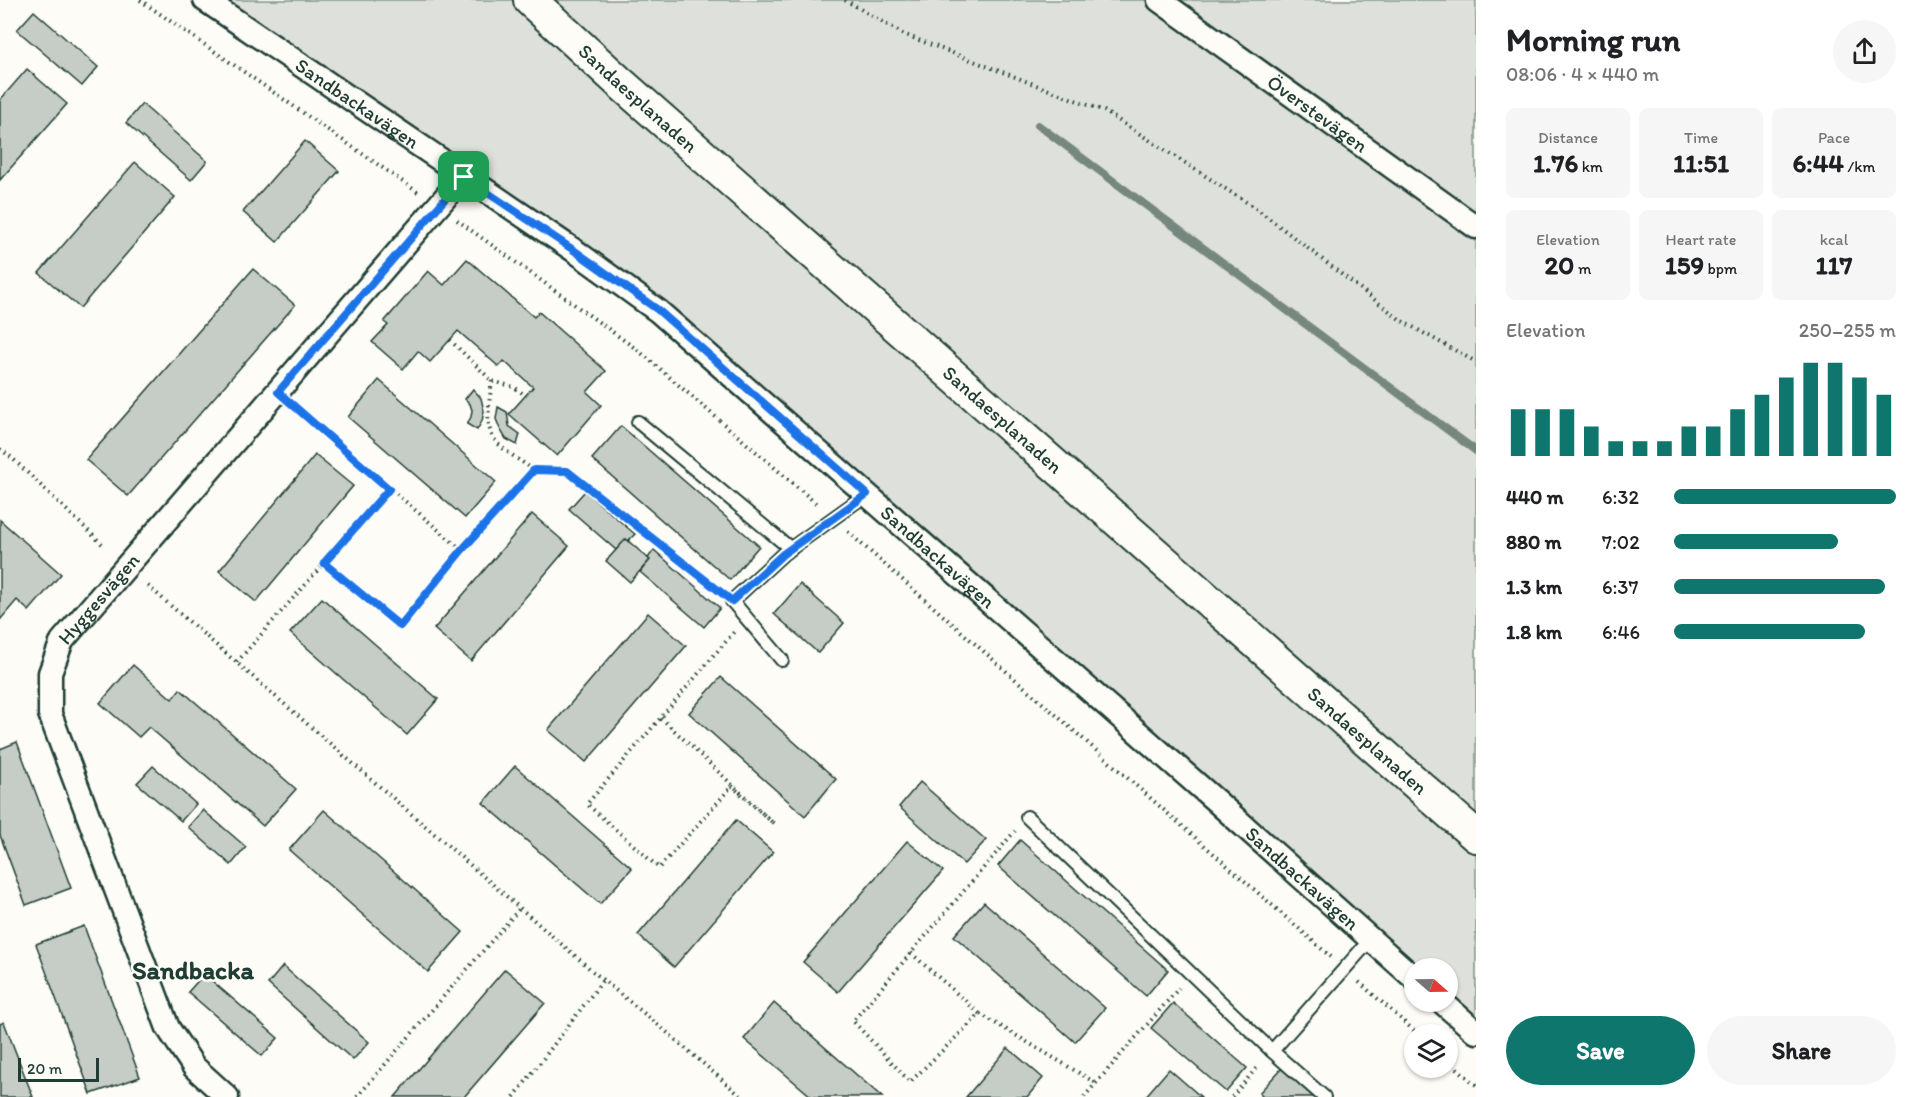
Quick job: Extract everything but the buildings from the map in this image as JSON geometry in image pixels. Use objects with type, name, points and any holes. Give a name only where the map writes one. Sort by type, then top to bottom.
[{"type":"main road","name":"Sandaesplanaden","points":[[530,0],[618,81],[1476,836]]},
{"type":"street","name":"Sandbackavägen","points":[[205,0],[575,251],[658,310],[1404,969]]},
{"type":"street","name":"Överstevägen","points":[[1159,0],[1476,227]]},
{"type":"street","name":"Hyggesvägen","points":[[226,1097],[194,1067],[168,1028],[50,714],[50,673],[62,641],[464,177]]},
{"type":"street","points":[[1453,1012],[1476,1032]]},
{"type":"lane","points":[[638,422],[791,549]]},
{"type":"lane","points":[[782,660],[732,601],[791,549],[867,494]]},
{"type":"lane","points":[[1027,817],[1272,1051],[1324,1097]]},
{"type":"lane","points":[[1272,1051],[1370,940]]},
{"type":"path","points":[[140,0],[438,206],[639,351],[824,510]]},
{"type":"path","points":[[845,0],[903,34],[1104,111],[1257,208],[1402,321],[1476,362]]},
{"type":"path","points":[[450,340],[492,381],[514,387],[525,395]]},
{"type":"path","points":[[492,381],[488,427],[494,441],[534,470],[567,471],[732,601]]},
{"type":"path","points":[[278,392],[462,550]]},
{"type":"path","points":[[0,449],[102,544]]},
{"type":"path","points":[[324,563],[400,626],[462,550],[534,470]]},
{"type":"path","points":[[237,663],[389,489]]},
{"type":"path","points":[[842,526],[1336,963]]},
{"type":"path","points":[[148,586],[603,980],[742,1097]]},
{"type":"path","points":[[661,718],[774,824],[732,786],[659,868],[587,804],[747,618]]},
{"type":"path","points":[[980,1014],[910,1082],[853,1021],[1027,817]]},
{"type":"path","points":[[357,1097],[520,908]]},
{"type":"path","points":[[911,953],[980,1014],[1096,1083]]},
{"type":"path","points":[[1083,1097],[1191,974]]},
{"type":"path","points":[[1353,977],[1406,1024]]},
{"type":"path","points":[[514,1097],[603,980]]},
{"type":"path","points":[[1233,1097],[1272,1051]]},
{"type":"path","points":[[1458,1069],[1476,1084]]},
{"type":"shaded area","points":[[205,0],[1476,0],[1476,1032],[1457,1012],[1458,958],[1404,958],[1404,960],[743,383]]},
{"type":"waterway","points":[[1038,125],[1476,451]]},
{"type":"district","name":"Sandbacka","points":[[193,970]]},
{"type":"route","points":[[464,177],[658,310],[867,494],[783,554],[732,601],[567,471],[534,470],[462,550],[400,626],[324,563],[389,489],[278,392],[464,177]]}]
